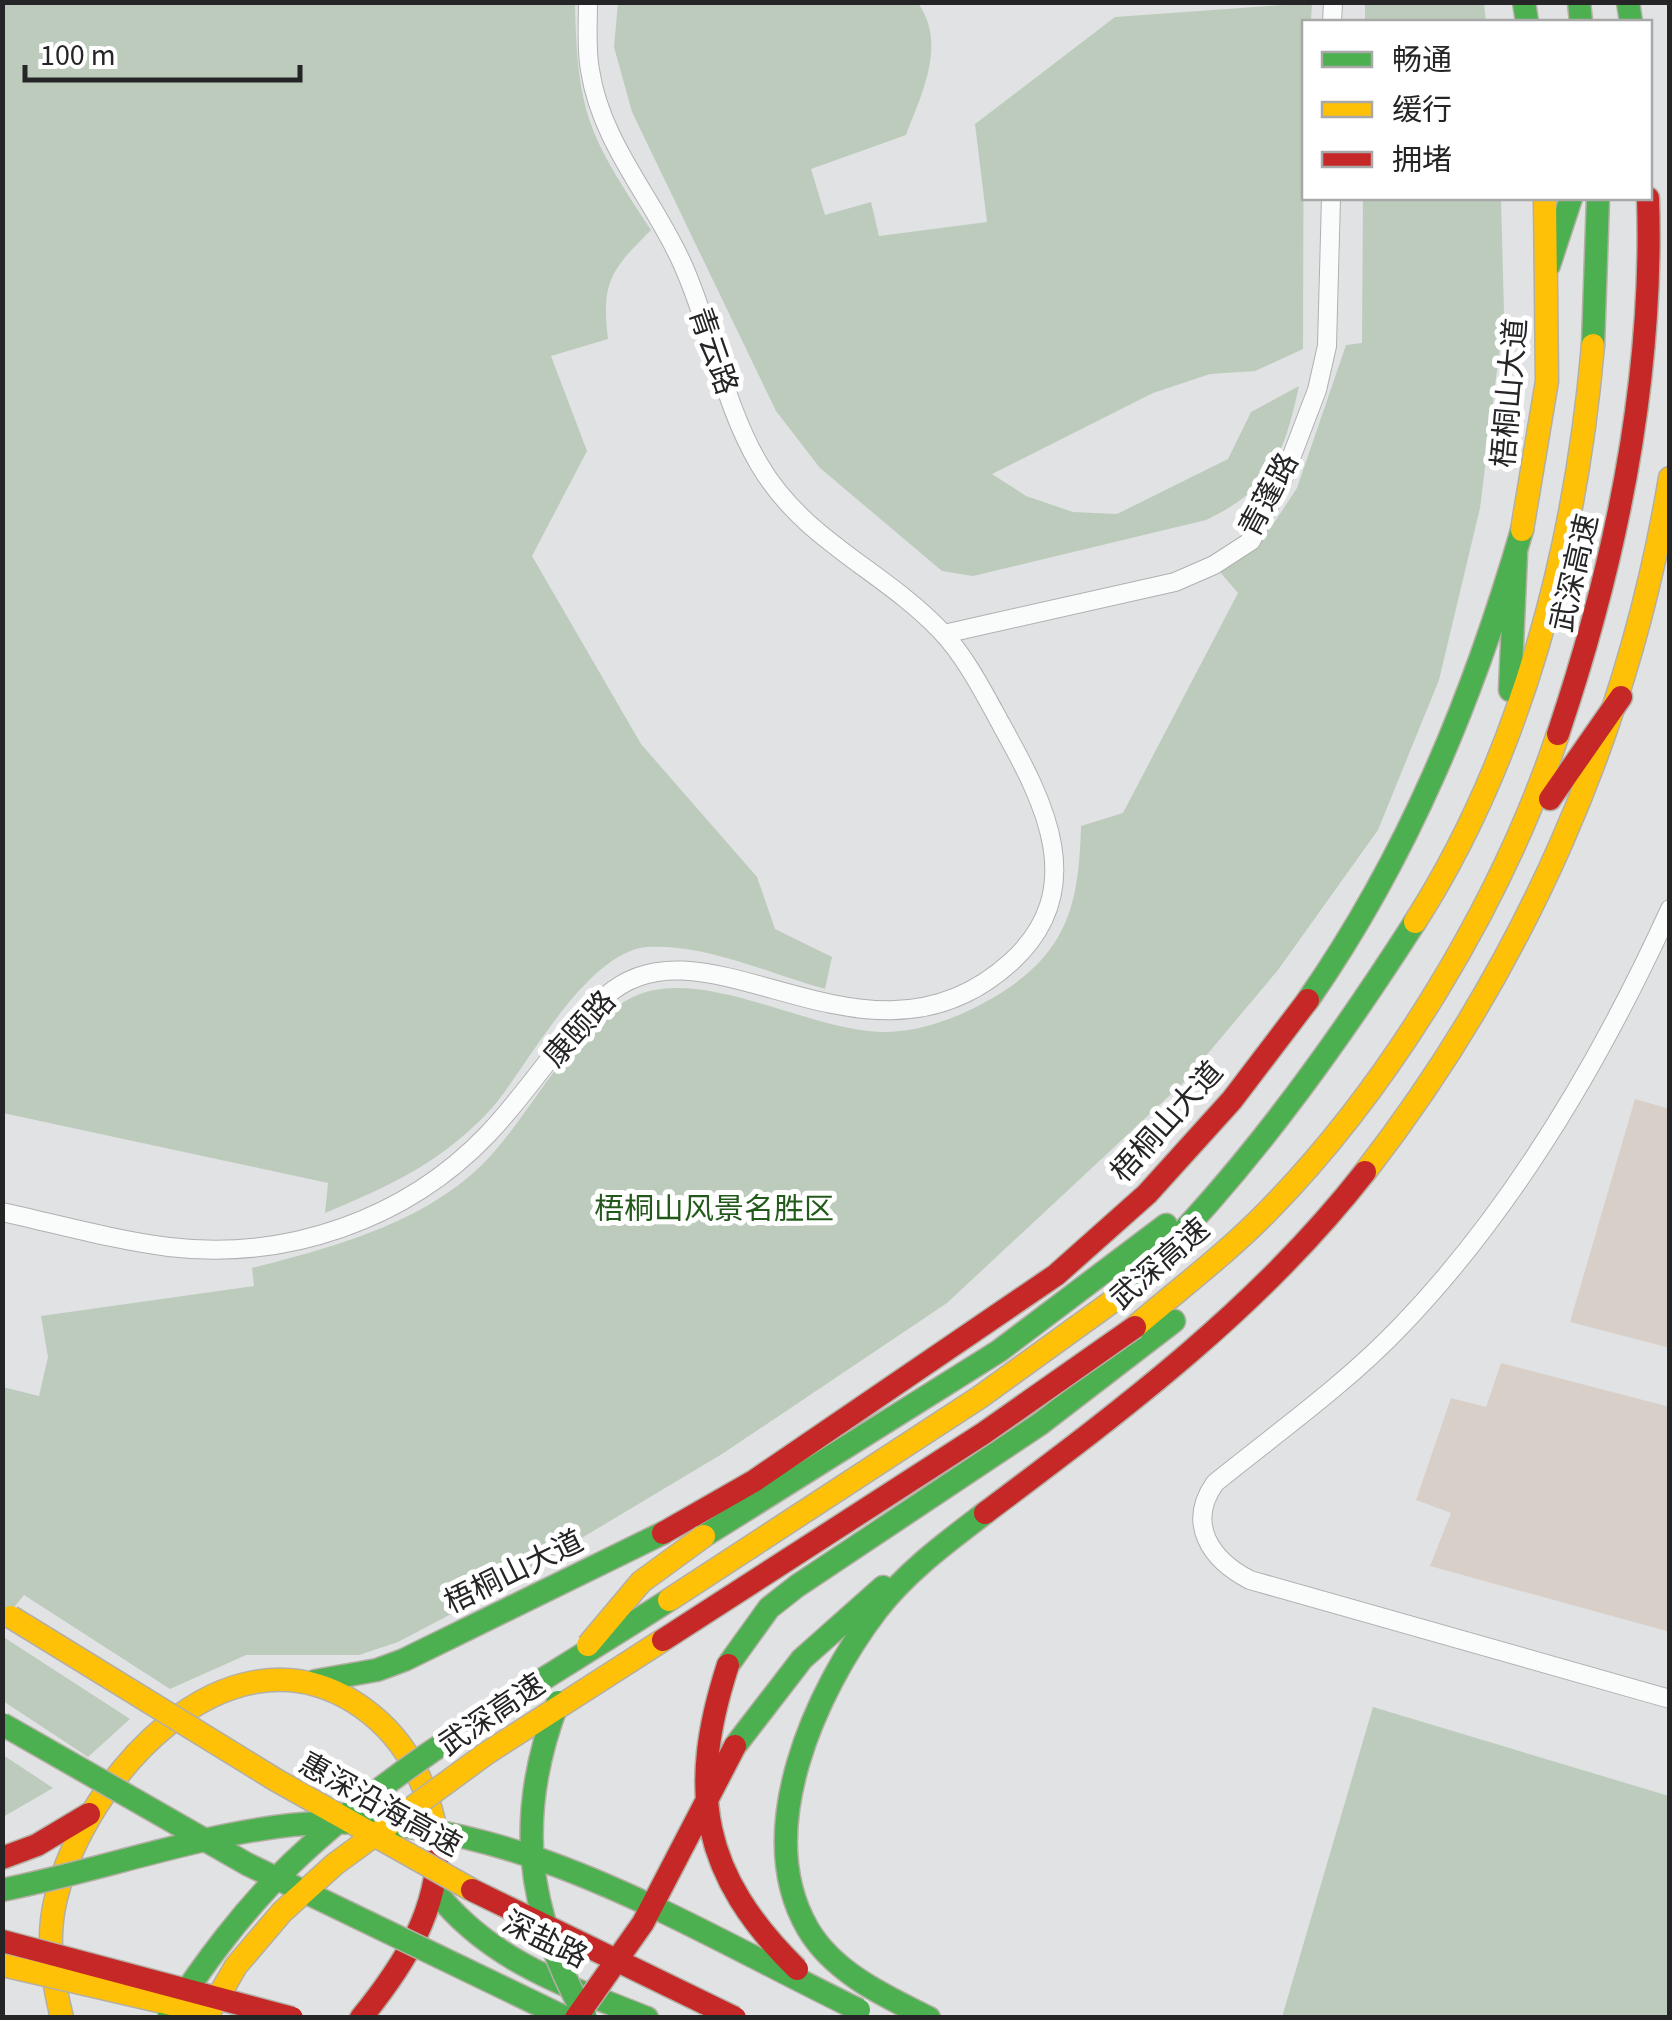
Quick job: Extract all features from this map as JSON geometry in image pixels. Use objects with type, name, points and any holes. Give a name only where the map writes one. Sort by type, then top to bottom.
[{"type":"main road","points":[[1652,181],[1670,240]]},
{"type":"main road","name":"梧桐山大道","points":[[315,1681],[377,1670],[404,1660],[704,1512],[1056,1274],[1130,1208],[1252,1072],[1372,900],[1425,801],[1474,688],[1516,554],[1544,406],[1549,264],[1545,200]]},
{"type":"main road","points":[[1549,264],[1570,200]]},
{"type":"main road","name":"武深高速","points":[[168,2018],[210,1951],[314,1838],[390,1782],[980,1397],[1117,1298],[1208,1209],[1364,1002],[1412,924],[1508,728],[1538,643],[1578,469],[1599,243],[1598,200]]},
{"type":"main road","name":"武深高速","points":[[206,2018],[236,1966],[282,1912],[335,1864],[486,1753],[984,1433],[1135,1327],[1285,1193],[1410,1029],[1478,920],[1512,852],[1578,686],[1608,581],[1637,406],[1652,280],[1648,200]]},
{"type":"main road","points":[[576,2018],[614,1967],[736,1746],[773,1690],[822,1635],[1162,1380],[1262,1290],[1332,1214],[1452,1046],[1510,946],[1566,828],[1621,696],[1650,591],[1670,478]]},
{"type":"main road","points":[[1508,728],[1516,554]]},
{"type":"main road","points":[[1512,852],[1621,696]]},
{"type":"main road","points":[[586,2018],[557,1963],[532,1881],[529,1827],[539,1751],[569,1678],[614,1610],[642,1582],[704,1536],[869,1438],[1087,1291],[1174,1218],[1292,1097]]},
{"type":"main road","points":[[866,2014],[776,1950],[733,1898],[708,1828],[702,1780],[706,1739],[728,1666],[769,1608],[1040,1424],[1193,1305],[1285,1193]]},
{"type":"main road","points":[[929,2018],[858,1980],[820,1946],[792,1893],[788,1826],[807,1748],[838,1666],[857,1633],[906,1578],[958,1536]]},
{"type":"main road","name":"惠深沿海高速","points":[[11,1618],[332,1814],[485,1898],[735,2018]]},
{"type":"main road","points":[[62,2018],[50,1970],[51,1916],[64,1866],[94,1811],[150,1738],[196,1702],[254,1683],[315,1681],[353,1696],[380,1717],[404,1746],[433,1812],[438,1846],[435,1892],[417,1935],[361,2018]]},
{"type":"main road","points":[[2,1724],[248,1864],[566,2018]]},
{"type":"main road","points":[[2,1858],[49,1840],[94,1811]]},
{"type":"main road","points":[[2,1890],[290,1825],[372,1820],[437,1826],[514,1846],[567,1867],[866,2014]]},
{"type":"main road","name":"深盐路","points":[[435,1892],[454,1920],[488,1950],[646,2018]]},
{"type":"main road","points":[[2,1941],[292,2018]]},
{"type":"main road","points":[[2,1965],[222,2018]]},
{"type":"street","name":"青云路","points":[[588,2],[589,69],[601,114],[682,263],[736,417],[758,464],[803,522],[894,588],[944,634]]},
{"type":"street","name":"青蓬路","points":[[944,634],[1175,582],[1214,565],[1251,540],[1283,479],[1317,390],[1327,346],[1331,200]]},
{"type":"street","name":"康颐路","points":[[2,1212],[164,1246],[236,1250],[304,1240],[378,1213],[445,1172],[516,1104],[584,1017],[624,981],[642,973],[691,971],[829,1005],[885,1012],[933,1005],[981,984],[1004,968],[1041,927],[1052,904],[1054,864],[1034,780],[944,634]]},
{"type":"street","points":[[1670,910],[1636,984],[1565,1106],[1448,1275],[1354,1369],[1215,1484],[1204,1500],[1201,1523],[1209,1547],[1225,1567],[1250,1580],[1670,1699]]},
{"type":"green space","points":[[3,2],[575,3],[579,73],[591,124],[614,171],[651,230],[626,256],[612,278],[606,304],[608,339],[551,356],[587,451],[532,556],[641,744],[757,877],[775,929],[832,957],[825,989],[692,950],[647,947],[625,953],[583,987],[497,1102],[467,1133],[403,1177],[325,1213],[328,1183],[3,1113]]},
{"type":"green space","points":[[1365,2],[1484,3],[1486,20],[1365,20]]},
{"type":"green space","points":[[618,3],[918,3],[931,35],[931,52],[924,86],[906,135],[811,169],[825,215],[871,202],[879,236],[987,222],[975,124],[1115,17],[1312,3],[1311,20],[1302,20],[1303,349],[1255,371],[1210,374],[1153,393],[992,474],[1026,496],[1073,512],[1117,514],[1228,459],[1251,412],[1299,386],[1272,467],[1246,496],[1206,520],[973,576],[942,571],[820,468],[776,411],[632,112],[614,47]]},
{"type":"green space","name":"梧桐山风景名胜区","points":[[1363,200],[1501,200],[1504,313],[1480,508],[1439,680],[1378,830],[1278,970],[1184,1082],[947,1303],[722,1454],[478,1600],[398,1642],[359,1655],[246,1655],[170,1689],[24,1595],[3,1621],[3,1387],[39,1396],[48,1357],[41,1316],[254,1286],[252,1268],[350,1240],[414,1213],[470,1176],[510,1133],[589,1030],[629,999],[657,990],[687,988],[856,1029],[903,1031],[950,1019],[1007,989],[1028,973],[1058,938],[1067,919],[1077,876],[1081,826],[1123,813],[1238,593],[1214,565],[1270,529],[1297,488],[1346,345],[1362,343]]},
{"type":"green space","points":[[2,1636],[130,1719],[88,1757],[3,1701]]},
{"type":"green space","points":[[1373,1707],[1669,1796],[1669,2017],[1282,2017]]},
{"type":"green space","points":[[3,1755],[53,1788],[2,1817]]},
{"type":"building","points":[[1635,1099],[1670,1109],[1670,1348],[1570,1322]]},
{"type":"building","points":[[1501,1363],[1670,1407],[1670,1632],[1430,1566],[1451,1513],[1416,1500],[1451,1398],[1486,1407]]},
{"type":"traffic: fast","points":[[1524,2],[1527,20]]},
{"type":"traffic: fast","points":[[1579,2],[1581,20]]},
{"type":"traffic: fast","points":[[1628,2],[1631,20]]},
{"type":"traffic: fast","points":[[1549,265],[1570,200]]},
{"type":"traffic: fast","points":[[1593,345],[1598,200]]},
{"type":"traffic: fast","points":[[1308,1000],[1377,889],[1434,774],[1482,654],[1522,530]]},
{"type":"traffic: fast","points":[[1510,690],[1516,554]]},
{"type":"traffic: fast","points":[[1117,1298],[1240,1166],[1314,1071],[1415,922]]},
{"type":"traffic: fast","points":[[704,1536],[999,1351],[1166,1225]]},
{"type":"traffic: fast","points":[[728,1665],[769,1608],[797,1586],[1040,1424],[1174,1321]]},
{"type":"traffic: fast","points":[[929,2018],[846,1971],[808,1929],[792,1890],[786,1849],[789,1806],[813,1720],[854,1643],[901,1583],[985,1513]]},
{"type":"traffic: fast","points":[[315,1681],[377,1670],[404,1660],[663,1533]]},
{"type":"traffic: fast","points":[[735,1746],[802,1659],[883,1587]]},
{"type":"traffic: fast","points":[[168,2018],[241,1917],[334,1825],[426,1755],[669,1600]]},
{"type":"traffic: fast","points":[[558,1702],[535,1785],[533,1863],[550,1940],[586,2018]]},
{"type":"traffic: fast","points":[[2,1724],[247,1864],[566,2018]]},
{"type":"traffic: fast","points":[[2,1890],[182,1845],[291,1825],[367,1823],[441,1832],[514,1851],[585,1877],[859,2010]]},
{"type":"traffic: fast","points":[[435,1891],[480,1936],[505,1954],[559,1982],[647,2018]]},
{"type":"traffic: slow","points":[[1522,530],[1547,381],[1545,200]]},
{"type":"traffic: slow","points":[[1415,922],[1453,857],[1486,788],[1538,644],[1573,495],[1593,345]]},
{"type":"traffic: slow","points":[[1365,1172],[1422,1094],[1473,1013],[1520,930],[1561,844],[1627,665],[1670,478]]},
{"type":"traffic: slow","points":[[1135,1327],[1267,1212],[1313,1162],[1399,1050],[1474,926],[1535,798],[1558,734]]},
{"type":"traffic: slow","points":[[669,1600],[980,1397],[1117,1298]]},
{"type":"traffic: slow","points":[[588,1645],[641,1582],[704,1536]]},
{"type":"traffic: slow","points":[[11,1617],[276,1780],[472,1890]]},
{"type":"traffic: slow","points":[[206,2018],[236,1966],[282,1912],[335,1864],[487,1753],[663,1640]]},
{"type":"traffic: slow","points":[[62,2018],[53,1973],[51,1928],[56,1898],[72,1852],[97,1806],[129,1762],[167,1725],[210,1697],[257,1682],[305,1682],[354,1702],[388,1729],[401,1745],[428,1799],[438,1840]]},
{"type":"traffic: slow","points":[[2,1965],[193,2009]]},
{"type":"traffic: jam","points":[[1558,734],[1597,603],[1627,470],[1645,335],[1648,200]]},
{"type":"traffic: jam","points":[[1550,799],[1621,697]]},
{"type":"traffic: jam","points":[[663,1533],[754,1481],[1056,1275],[1147,1194],[1232,1100],[1308,1000]]},
{"type":"traffic: jam","points":[[985,1513],[1137,1396],[1234,1313],[1324,1222],[1365,1172]]},
{"type":"traffic: jam","points":[[663,1640],[984,1433],[1135,1327]]},
{"type":"traffic: jam","points":[[728,1665],[708,1752],[711,1829],[722,1865],[740,1900],[797,1969]]},
{"type":"traffic: jam","points":[[576,2018],[643,1923],[735,1746]]},
{"type":"traffic: jam","points":[[2,1858],[37,1845],[89,1814]]},
{"type":"traffic: jam","points":[[361,2018],[416,1936],[432,1890],[438,1840]]},
{"type":"traffic: jam","points":[[472,1890],[735,2018]]},
{"type":"traffic: jam","points":[[2,1941],[292,2018]]}]
